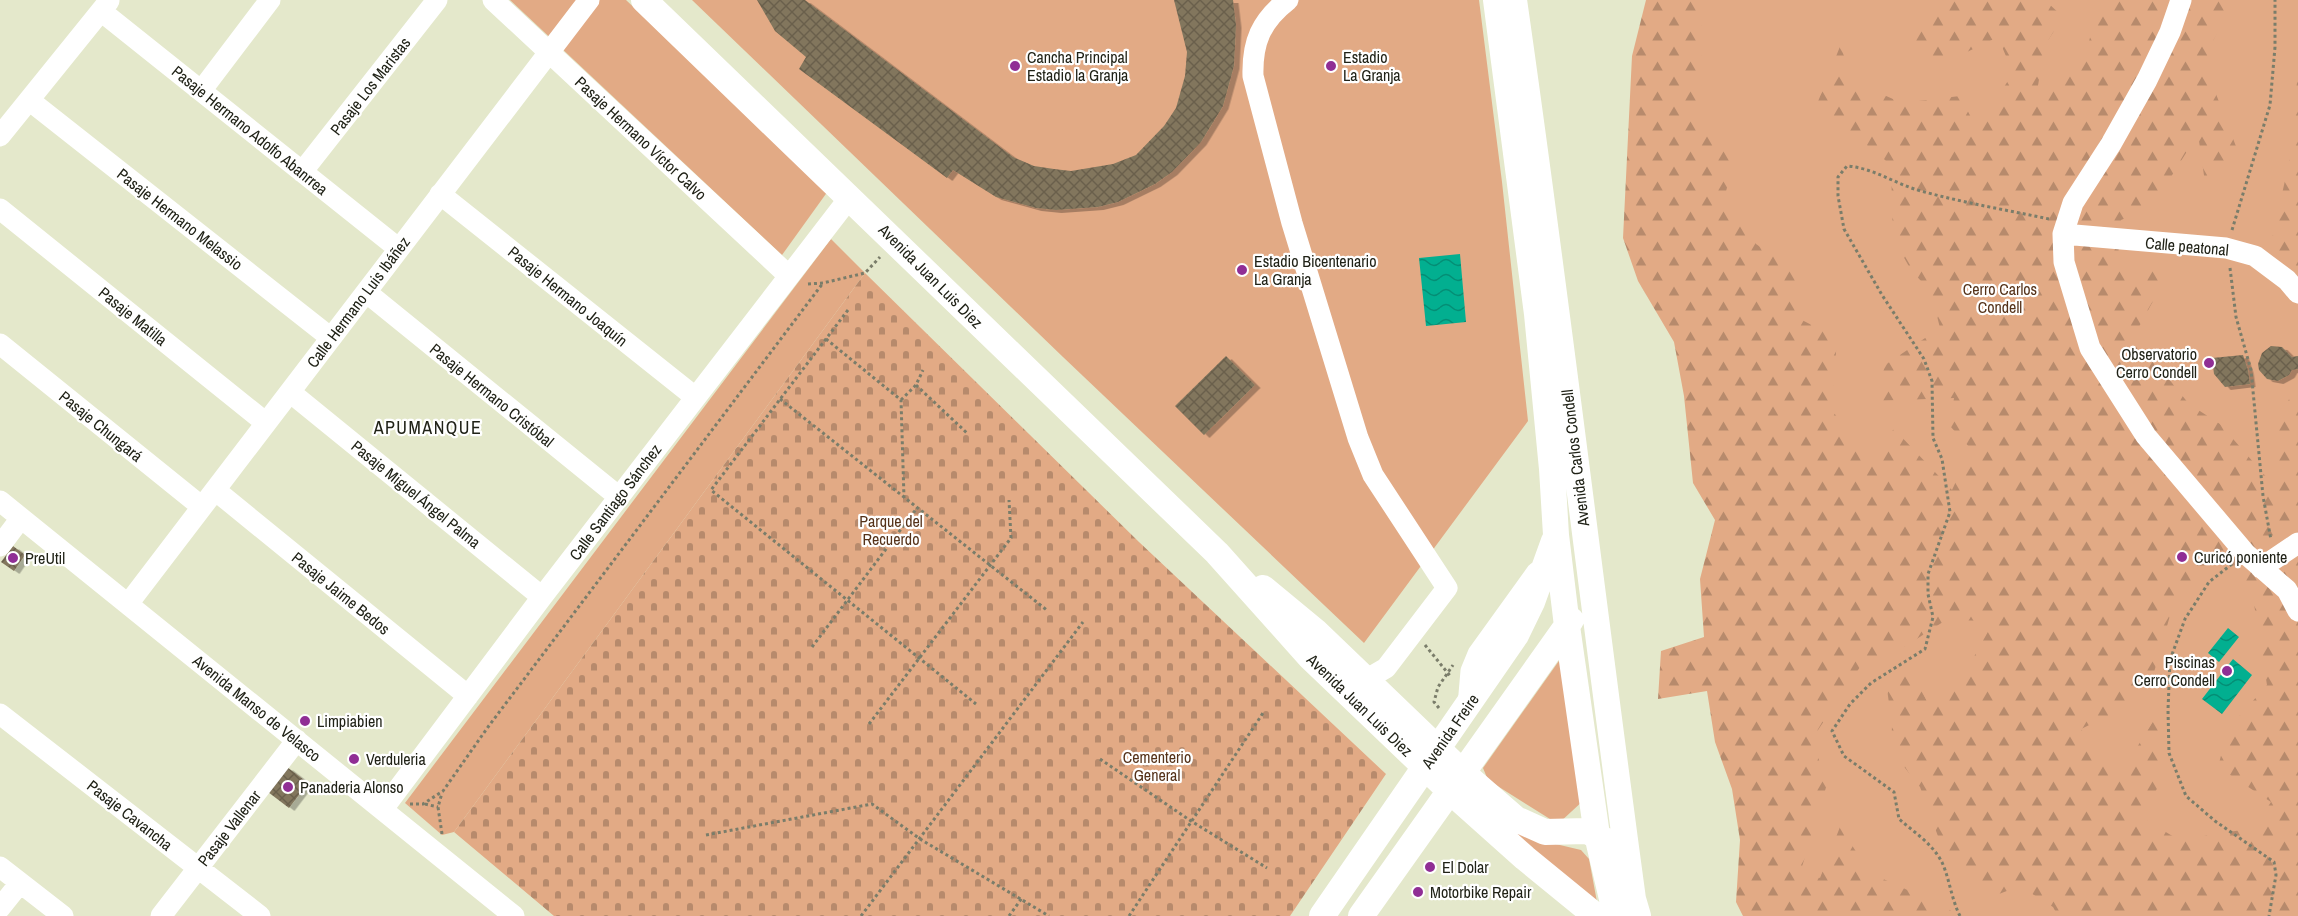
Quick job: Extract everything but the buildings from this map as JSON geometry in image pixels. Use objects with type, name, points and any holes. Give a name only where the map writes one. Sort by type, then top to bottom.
[{"type":"main road","name":"Avenida Juan Luis Diez","points":[[644,0],[1218,553],[1310,657],[1432,758],[1457,782],[1525,858],[1596,916]]},
{"type":"main road","name":"Avenida Carlos Condell","points":[[1496,0],[1537,314],[1552,469],[1552,546],[1567,626],[1597,835],[1616,916]]},
{"type":"main road","name":"Avenida Carlos Condell","points":[[1514,0],[1543,201],[1590,581],[1633,899],[1638,916]]},
{"type":"main road","name":"Avenida Freire","points":[[1322,916],[1521,626],[1552,546]]},
{"type":"main road","name":"Avenida Juan Luis Diez","points":[[1218,553],[1290,610],[1367,679],[1432,758]]},
{"type":"main road","points":[[1361,916],[1567,626],[1590,581]]},
{"type":"main road","name":"Avenida Juan Luis Diez","points":[[1457,782],[1526,825],[1545,832],[1587,831],[1597,835]]},
{"type":"main road","points":[[1597,835],[1614,847],[1629,865]]},
{"type":"street","points":[[201,91],[270,0]]},
{"type":"street","name":"Pasaje Los Maristas","points":[[302,172],[437,0]]},
{"type":"street","name":"Pasaje Hermano Víctor Calvo","points":[[493,0],[789,276]]},
{"type":"street","name":"Calle Hermano Luis Ibáñez","points":[[128,604],[589,0]]},
{"type":"street","points":[[1288,0],[1265,22],[1256,43],[1253,76],[1292,223],[1358,438],[1373,475],[1447,588],[1386,668],[1367,679]]},
{"type":"street","points":[[2181,0],[2170,32],[2147,80],[2111,144],[2073,203],[2065,228],[2064,262],[2090,348],[2146,436],[2254,561],[2287,590],[2298,610]]},
{"type":"street","points":[[0,136],[105,5]]},
{"type":"street","name":"Pasaje Hermano Adolfo Abanrrea","points":[[105,5],[201,91],[399,249]]},
{"type":"street","name":"Pasaje Hermano Melassio","points":[[29,100],[331,338]]},
{"type":"street","name":"Pasaje Hermano Joaquín","points":[[440,194],[695,397]]},
{"type":"street","name":"Calle Santiago Sánchez","points":[[389,802],[542,597],[850,197]]},
{"type":"street","name":"Pasaje Matilla","points":[[0,209],[266,423]]},
{"type":"street","name":"Calle peatonal","points":[[2065,228],[2226,248],[2255,256],[2287,280],[2298,293]]},
{"type":"street","name":"Pasaje Hermano Cristóbal","points":[[366,292],[619,497]]},
{"type":"street","name":"Pasaje Chungará","points":[[0,344],[202,507]]},
{"type":"street","name":"Pasaje Miguel Ángel Palma","points":[[290,392],[542,597]]},
{"type":"street","name":"Pasaje Jaime Bedos","points":[[215,490],[468,696]]},
{"type":"street","name":"Avenida Manso de Velasco","points":[[0,501],[297,740],[389,802],[441,856],[514,916]]},
{"type":"street","points":[[0,546],[21,518]]},
{"type":"street","points":[[2254,561],[2298,543]]},
{"type":"street","name":"Pasaje Cavancha","points":[[0,714],[260,916]]},
{"type":"street","name":"Pasaje Vallenar","points":[[161,916],[297,740]]},
{"type":"street","points":[[0,867],[63,916]]},
{"type":"street","points":[[0,909],[20,883]]},
{"type":"path","points":[[1960,916],[1952,898],[1943,865],[1929,845],[1899,819],[1894,792],[1844,756],[1832,731],[1850,704],[1871,683],[1925,649],[1933,617],[1928,594],[1928,574],[1950,512],[1942,459],[1933,438],[1932,381],[1924,359],[1882,295],[1844,229],[1838,196],[1838,177],[1847,166],[1863,167],[1918,191],[2065,228]]},
{"type":"path","points":[[789,276],[795,284],[824,283],[865,273],[896,242]]},
{"type":"path","points":[[441,856],[442,835],[438,807],[443,791],[502,708],[824,283]]},
{"type":"path","points":[[848,310],[711,490],[976,704]]},
{"type":"path","points":[[826,339],[901,400]]},
{"type":"path","points":[[904,498],[901,400],[916,385],[923,370]]},
{"type":"path","points":[[916,385],[968,434]]},
{"type":"path","points":[[780,399],[1048,611]]},
{"type":"path","points":[[869,724],[1011,538],[1009,500]]},
{"type":"path","points":[[812,647],[917,508]]},
{"type":"path","points":[[2254,561],[2209,582],[2185,619],[2170,660],[2169,753],[2186,796],[2215,821],[2274,862],[2276,875],[2269,916]]},
{"type":"path","points":[[861,916],[1083,622]]},
{"type":"path","points":[[1453,727],[1434,702],[1438,687],[1455,663]]},
{"type":"path","points":[[1128,916],[1263,713]]},
{"type":"path","points":[[1101,759],[1191,822],[1267,868]]},
{"type":"path","points":[[423,804],[443,791]]},
{"type":"path","points":[[389,802],[438,807]]},
{"type":"path","points":[[706,835],[872,804],[920,838],[1022,898],[1048,916]]},
{"type":"path","points":[[1010,916],[1022,898]]},
{"type":"green space","points":[[510,0],[626,0],[828,191],[782,255]]},
{"type":"green space","name":"Estadio Bicentenario La Granja","points":[[692,0],[1479,0],[1502,182],[1528,421],[1364,643]]},
{"type":"green space","name":"Cerro Carlos Condell","points":[[1646,0],[1697,0],[1702,21],[1701,126],[1736,153],[1724,199],[1756,244],[1798,273],[1798,318],[1837,338],[1832,410],[1866,458],[1894,429],[1952,490],[1971,449],[1950,426],[1954,398],[1874,401],[1885,365],[1940,328],[1931,292],[1911,270],[1893,238],[1891,166],[1878,153],[1815,109],[1841,44],[1850,80],[1902,103],[1960,96],[1977,129],[2013,73],[1998,37],[1938,66],[1913,39],[1944,0],[2048,0],[2047,2],[2063,17],[2045,45],[2036,97],[2083,64],[2100,0],[2233,0],[2207,53],[2216,94],[2237,149],[2207,196],[2198,134],[2152,207],[2121,220],[2117,271],[2170,270],[2134,336],[2189,404],[2220,424],[2275,487],[2280,411],[2298,388],[2298,916],[2058,916],[2053,907],[2020,886],[1983,900],[1939,839],[1920,787],[1891,750],[1892,726],[1886,681],[1913,670],[1928,704],[1966,671],[1994,621],[1946,620],[1895,653],[1866,658],[1812,739],[1827,784],[1801,870],[1820,878],[1840,827],[1870,873],[1945,907],[1959,916],[1743,916],[1736,902],[1740,840],[1732,789],[1715,742],[1707,691],[1658,699],[1661,651],[1704,637],[1700,579],[1715,520],[1693,483],[1684,396],[1674,342],[1638,281],[1623,238],[1632,56]],"holes":[[[2209,559],[2251,585],[2267,685],[2228,729],[2218,767],[2271,802],[2254,828],[2179,840],[2141,817],[2163,778],[2161,709],[2124,768],[2102,760],[2081,729],[2147,697],[2171,612]]]},
{"type":"green space","name":"Cerro Carlos Condell","points":[[1669,0],[2298,0],[2298,916],[1768,916]]},
{"type":"green space","points":[[2298,65],[2298,317],[2270,248],[2292,149]]},
{"type":"green space","points":[[831,239],[865,273],[454,832],[442,835],[405,803]]},
{"type":"green space","name":"Cementerio General","points":[[865,273],[1139,542],[1386,774],[1290,916],[554,916],[454,832]]},
{"type":"green space","points":[[1561,658],[1585,799],[1558,824],[1488,780],[1483,768]]},
{"type":"green space","points":[[1499,825],[1543,841],[1581,850],[1589,859],[1597,902]]},
{"type":"water","points":[[1460,254],[1466,322],[1426,326],[1419,258]]},
{"type":"water","points":[[2228,628],[2239,637],[2219,662],[2208,653]]},
{"type":"water","points":[[2233,659],[2252,675],[2222,714],[2202,699]]},
{"type":"place","name":"Cancha Principal Estadio la Granja","points":[[1015,66]]},
{"type":"place","name":"Estadio La Granja","points":[[1331,66]]},
{"type":"place","name":"Estadio Bicentenario La Granja","points":[[1242,270]]},
{"type":"place","name":"Observatorio Cerro Condell","points":[[2209,363]]},
{"type":"place","name":"Curicó poniente","points":[[2182,557]]},
{"type":"place","name":"PreUtil","points":[[13,558]]},
{"type":"place","name":"Piscinas Cerro Condell","points":[[2227,671]]},
{"type":"place","name":"Limpiabien","points":[[305,721]]},
{"type":"place","name":"Verduleria","points":[[354,759]]},
{"type":"place","name":"Panaderia Alonso","points":[[288,787]]},
{"type":"place","name":"El Dolar","points":[[1430,867]]},
{"type":"place","name":"Motorbike Repair","points":[[1418,892]]},
{"type":"district","name":"APUMANQUE","points":[[428,427]]},
{"type":"park label","name":"Parque del Recuerdo","points":[[891,530]]}]
